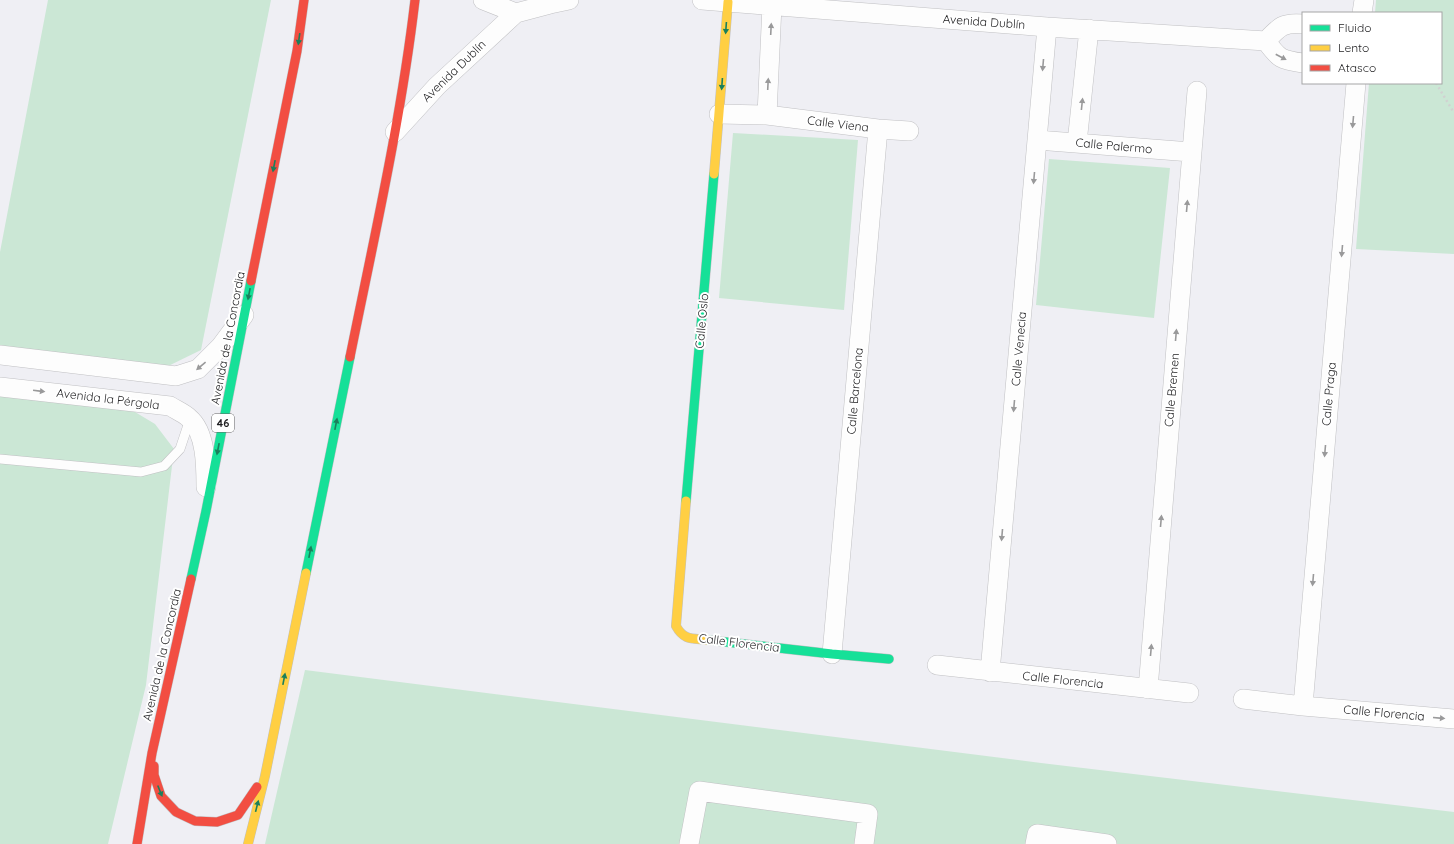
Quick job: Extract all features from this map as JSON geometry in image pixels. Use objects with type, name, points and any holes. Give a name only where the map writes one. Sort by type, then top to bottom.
[{"type":"main road","name":"Avenida de la Concordia","points":[[137,844],[152,753],[206,510],[297,51],[304,0]]},
{"type":"main road","points":[[248,844],[265,776],[395,132],[411,35],[415,0]]},
{"type":"main road","name":"Calle Oslo","points":[[684,637],[678,632],[676,626],[728,2]]},
{"type":"main road","name":"Calle Florencia","points":[[684,637],[889,659]]},
{"type":"main road","points":[[152,753],[154,775],[162,796],[176,812],[196,821],[217,822],[238,815],[265,776]]},
{"type":"street","points":[[483,0],[516,13]]},
{"type":"street","name":"Avenida Dublín","points":[[395,132],[437,86],[516,13],[569,0]]},
{"type":"street","name":"Avenida Dublín","points":[[702,0],[1266,41]]},
{"type":"street","points":[[1362,12],[1364,0]]},
{"type":"street","points":[[767,115],[772,5]]},
{"type":"street","points":[[1302,24],[1292,23],[1279,27],[1266,41],[1276,55],[1284,60],[1302,63]]},
{"type":"street","name":"Calle Venecia","points":[[990,672],[1047,26]]},
{"type":"street","points":[[1078,143],[1089,29]]},
{"type":"street","name":"Calle Praga","points":[[1302,706],[1356,84]]},
{"type":"street","name":"Calle Bremen","points":[[1148,689],[1197,91]]},
{"type":"street","name":"Calle Viena","points":[[719,114],[767,115],[878,129],[909,131]]},
{"type":"street","name":"Calle Barcelona","points":[[832,654],[878,129]]},
{"type":"street","name":"Calle Palermo","points":[[1037,140],[1191,152]]},
{"type":"street","points":[[0,355],[176,376],[198,369],[221,346],[244,315]]},
{"type":"street","name":"Avenida la Pérgola","points":[[0,387],[170,406],[190,419],[201,435],[206,467],[206,510]]},
{"type":"street","name":"Calle Florencia","points":[[937,665],[1189,693]]},
{"type":"street","name":"Calle Florencia","points":[[1243,699],[1302,706],[1454,719]]},
{"type":"street","points":[[689,844],[698,791],[868,814],[864,844]]},
{"type":"street","points":[[1035,844],[1037,834],[1107,844]]},
{"type":"lane","points":[[0,458],[141,472],[164,466],[180,449],[190,419]]},
{"type":"path","points":[[1437,84],[1454,112]]},
{"type":"green space","points":[[48,0],[271,0],[201,350],[158,371],[0,350],[0,252]]},
{"type":"green space","points":[[1376,0],[1454,0],[1454,254],[1356,249],[1369,84],[1442,84],[1442,12],[1375,12]]},
{"type":"green space","points":[[733,133],[858,140],[844,310],[719,298]]},
{"type":"green space","points":[[1049,159],[1170,168],[1154,318],[1036,305]]},
{"type":"green space","points":[[0,394],[130,409],[155,424],[174,449],[146,685],[108,844],[0,844]]},
{"type":"green space","points":[[305,670],[1041,763],[1454,812],[1454,844],[265,844]]},
{"type":"traffic: fast","points":[[686,501],[714,174]]},
{"type":"traffic: fast","points":[[191,579],[206,511],[251,281]]},
{"type":"traffic: fast","points":[[306,573],[350,357]]},
{"type":"traffic: fast","points":[[708,640],[889,659]]},
{"type":"traffic: slow","points":[[714,174],[728,2]]},
{"type":"traffic: slow","points":[[686,501],[676,626],[682,634],[689,638],[708,640]]},
{"type":"traffic: slow","points":[[248,844],[265,776],[306,573]]},
{"type":"traffic: jam","points":[[251,281],[297,51],[304,0]]},
{"type":"traffic: jam","points":[[350,357],[395,134],[415,0]]},
{"type":"traffic: jam","points":[[137,844],[152,753],[191,579]]},
{"type":"traffic: jam","points":[[154,766],[154,775],[161,796],[176,812],[195,821],[217,822],[238,815],[257,787]]}]
